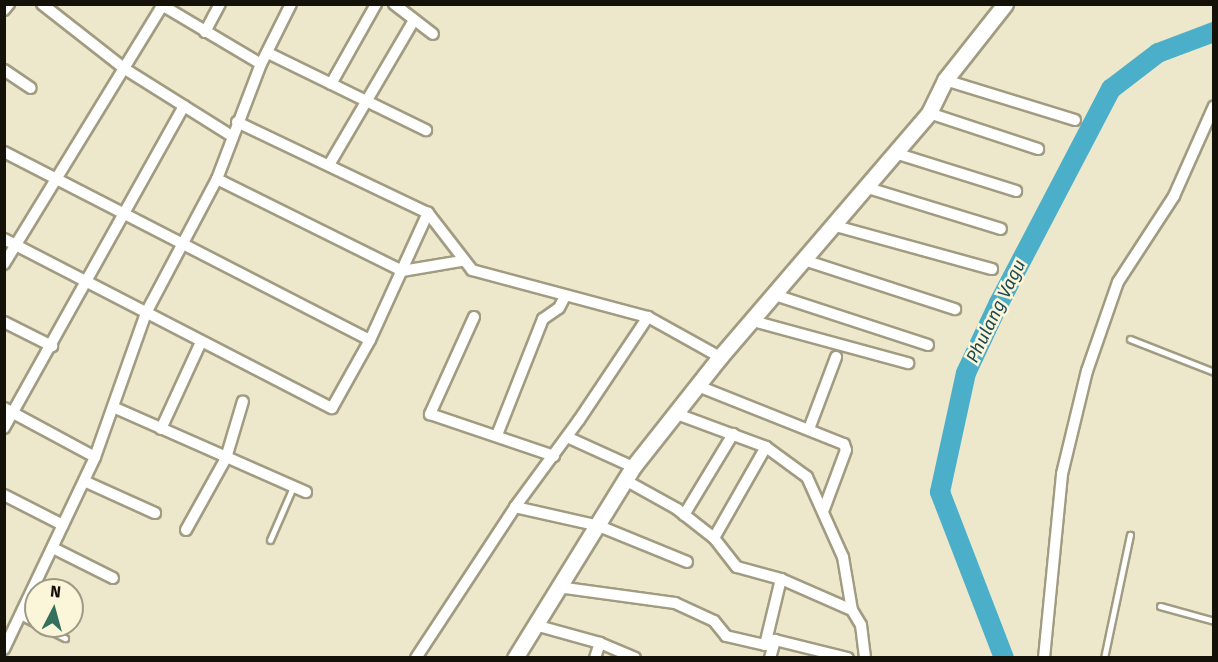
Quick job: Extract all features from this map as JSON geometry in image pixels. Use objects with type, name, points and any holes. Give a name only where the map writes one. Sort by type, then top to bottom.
[{"type":"street","points":[[4,10],[9,4]]},
{"type":"street","points":[[42,4],[125,69],[232,136]]},
{"type":"street","points":[[205,32],[220,4]]},
{"type":"street","points":[[4,649],[95,457],[146,314],[217,180],[237,122],[261,64],[291,4]]},
{"type":"street","points":[[331,84],[376,4]]},
{"type":"street","points":[[394,4],[413,22],[433,34]]},
{"type":"street","points":[[515,657],[599,526],[629,474],[720,357],[929,113],[945,80],[1005,4]]},
{"type":"street","points":[[4,264],[125,69],[161,5],[261,64]]},
{"type":"street","points":[[329,165],[413,22]]},
{"type":"street","points":[[268,53],[426,130]]},
{"type":"street","points":[[4,70],[31,88]]},
{"type":"street","points":[[945,80],[1075,120]]},
{"type":"street","points":[[4,428],[9,411],[52,346],[84,282],[125,217],[184,106]]},
{"type":"street","points":[[1044,657],[1062,474],[1088,371],[1118,282],[1174,196],[1214,106]]},
{"type":"street","points":[[929,113],[1038,149]]},
{"type":"street","points":[[237,122],[428,213],[462,261],[472,270],[648,317],[720,357]]},
{"type":"street","points":[[4,152],[125,217],[370,340]]},
{"type":"street","points":[[895,153],[1016,191]]},
{"type":"street","points":[[217,180],[402,270],[462,261]]},
{"type":"street","points":[[867,188],[1000,229]]},
{"type":"street","points":[[4,239],[332,408],[370,340],[428,213]]},
{"type":"street","points":[[832,225],[992,269]]},
{"type":"street","points":[[804,260],[955,309]]},
{"type":"street","points":[[775,295],[928,345]]},
{"type":"street","points":[[497,435],[543,319],[559,308],[565,296]]},
{"type":"street","points":[[474,317],[430,414],[554,456]]},
{"type":"street","points":[[416,657],[514,507],[554,456],[648,317]]},
{"type":"street","points":[[753,321],[908,363]]},
{"type":"street","points":[[4,322],[52,346]]},
{"type":"street","points":[[161,429],[201,342]]},
{"type":"street","points":[[809,429],[836,357]]},
{"type":"street","points":[[698,386],[809,429],[846,447],[824,508]]},
{"type":"street","points":[[186,530],[226,458],[243,401]]},
{"type":"street","points":[[112,407],[306,492]]},
{"type":"street","points":[[9,411],[95,457]]},
{"type":"street","points":[[677,414],[766,447],[807,477],[824,508],[843,557],[852,610],[861,625],[865,657]]},
{"type":"street","points":[[684,514],[733,434]]},
{"type":"street","points":[[567,437],[629,474],[684,514],[714,538],[737,567],[781,579],[852,610]]},
{"type":"street","points":[[714,538],[766,447]]},
{"type":"street","points":[[84,481],[155,513]]},
{"type":"street","points":[[4,495],[63,525]]},
{"type":"street","points":[[514,507],[599,526],[687,562]]},
{"type":"street","points":[[53,548],[113,578]]},
{"type":"street","points":[[770,657],[770,642],[781,579]]},
{"type":"street","points":[[558,587],[675,603],[714,621],[726,636],[848,657]]},
{"type":"street","points":[[535,625],[600,643],[635,657]]},
{"type":"street","points":[[595,657],[600,643]]},
{"type":"lane","points":[[1130,339],[1214,372]]},
{"type":"lane","points":[[270,540],[293,487]]},
{"type":"lane","points":[[1104,657],[1130,535]]},
{"type":"lane","points":[[1160,606],[1214,621]]},
{"type":"lane","points":[[20,616],[24,618]]},
{"type":"waterway","name":"Phulang Vagu","points":[[1004,658],[940,492],[966,373],[999,303],[1111,89],[1158,53],[1214,32]]}]
